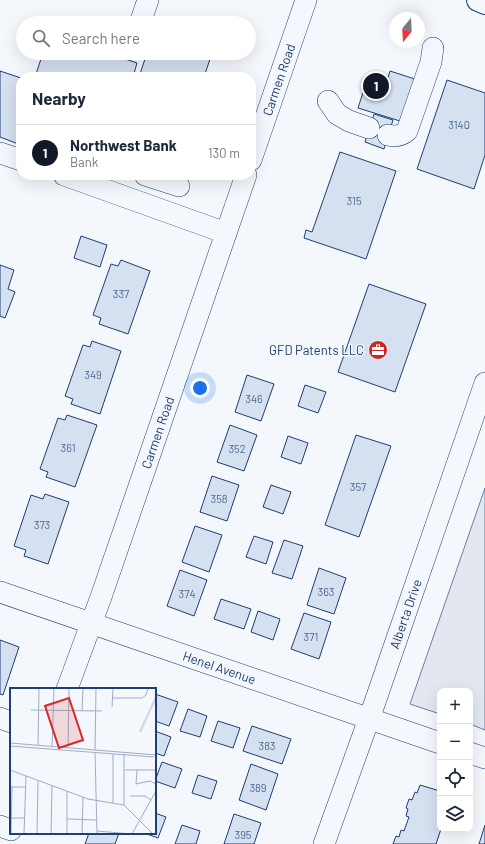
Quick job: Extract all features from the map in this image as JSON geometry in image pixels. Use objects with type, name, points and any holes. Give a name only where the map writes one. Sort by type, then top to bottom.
[{"type":"main road","points":[[478,0],[485,3]]},
{"type":"street","points":[[142,16],[148,0]]},
{"type":"street","name":"Carmen Road","points":[[256,145],[306,0]]},
{"type":"street","points":[[328,101],[337,114],[349,121],[379,132],[395,136],[402,135],[407,130],[431,62],[433,48]]},
{"type":"street","points":[[0,153],[16,158]]},
{"type":"street","points":[[78,180],[226,233]]},
{"type":"street","points":[[160,180],[179,186]]},
{"type":"street","name":"Carmen Road","points":[[66,688],[92,623],[244,180]]},
{"type":"street","name":"Alberta Drive","points":[[324,844],[485,383]]},
{"type":"street","name":"Henel Avenue","points":[[0,592],[437,742]]},
{"type":"street","points":[[0,718],[10,722]]},
{"type":"street","points":[[473,754],[485,758]]},
{"type":"street","points":[[0,826],[10,830]]},
{"type":"street","points":[[12,844],[15,834]]},
{"type":"shaded area","points":[[485,488],[485,730],[473,725],[473,688],[437,688],[437,713],[410,704]]},
{"type":"building","points":[[41,60],[128,60],[137,63],[134,72],[37,72]]},
{"type":"building","points":[[145,60],[210,60],[206,72],[141,72]]},
{"type":"building","points":[[0,71],[16,76],[16,143],[0,137]]},
{"type":"building","points":[[390,71],[418,80],[400,121],[358,108],[367,80],[385,87]]},
{"type":"building","points":[[447,80],[485,93],[485,155],[474,189],[417,169]]},
{"type":"building","points":[[374,114],[393,120],[384,149],[365,142]]},
{"type":"building","points":[[340,152],[396,171],[366,259],[304,238],[306,230],[312,232]]},
{"type":"building","points":[[81,236],[107,245],[100,267],[74,258]]},
{"type":"building","points":[[121,260],[150,271],[128,334],[99,324],[101,318],[93,315],[111,264],[118,266]]},
{"type":"building","points":[[0,265],[14,270],[8,289],[15,292],[5,318],[0,316]]},
{"type":"building","points":[[369,284],[426,304],[395,392],[338,372]]},
{"type":"building","points":[[92,341],[121,351],[100,414],[71,404],[73,399],[65,396],[83,345],[90,347]]},
{"type":"building","points":[[247,375],[274,384],[261,421],[235,412]]},
{"type":"building","points":[[305,385],[326,392],[318,413],[298,406]]},
{"type":"building","points":[[67,415],[97,425],[75,487],[46,477],[48,472],[40,469],[58,418],[65,420]]},
{"type":"building","points":[[230,425],[257,435],[244,471],[217,462]]},
{"type":"building","points":[[356,435],[391,446],[359,537],[325,525]]},
{"type":"building","points":[[288,436],[308,443],[301,464],[281,457]]},
{"type":"building","points":[[212,476],[239,485],[227,521],[200,512]]},
{"type":"building","points":[[271,485],[291,492],[283,514],[263,507]]},
{"type":"building","points":[[45,494],[69,502],[48,564],[24,556],[26,550],[14,546],[31,495],[43,499]]},
{"type":"building","points":[[195,526],[222,535],[209,572],[182,562]]},
{"type":"building","points":[[254,536],[273,542],[266,564],[246,557]]},
{"type":"building","points":[[284,540],[303,546],[292,579],[272,573]]},
{"type":"building","points":[[319,568],[346,578],[334,614],[307,605]]},
{"type":"building","points":[[180,570],[207,580],[194,616],[167,606]]},
{"type":"building","points":[[221,599],[251,609],[244,629],[214,619]]},
{"type":"building","points":[[258,611],[280,619],[273,640],[251,632]]},
{"type":"building","points":[[304,613],[331,622],[319,659],[291,649]]},
{"type":"building","points":[[0,640],[19,647],[3,695],[0,694]]},
{"type":"building","points":[[156,694],[178,702],[169,726],[156,721]]},
{"type":"building","points":[[188,709],[207,716],[200,737],[180,731]]},
{"type":"building","points":[[218,721],[240,728],[233,748],[211,741]]},
{"type":"building","points":[[252,726],[291,739],[282,764],[243,751]]},
{"type":"building","points":[[156,731],[171,737],[164,756],[156,753]]},
{"type":"building","points":[[162,762],[182,769],[175,788],[156,781]]},
{"type":"building","points":[[251,764],[278,774],[266,810],[239,800]]},
{"type":"building","points":[[198,775],[217,781],[211,799],[192,793]]},
{"type":"building","points":[[420,785],[437,790],[437,832],[440,832],[436,844],[393,844],[396,836],[399,837],[401,830],[404,831],[409,817],[406,816],[408,809],[406,808],[409,799],[412,800],[415,792],[417,793]]},
{"type":"building","points":[[156,813],[166,817],[158,838],[147,834],[156,834]]},
{"type":"building","points":[[234,814],[261,823],[254,844],[224,844]]},
{"type":"building","points":[[182,825],[200,831],[196,844],[175,844]]},
{"type":"building","points":[[485,825],[485,844],[479,844]]},
{"type":"building","points":[[89,834],[119,834],[115,844],[85,844]]},
{"type":"place","name":"Northwest Bank","points":[[376,86]]},
{"type":"place","name":"GFD Patents LLC","points":[[378,350]]}]
